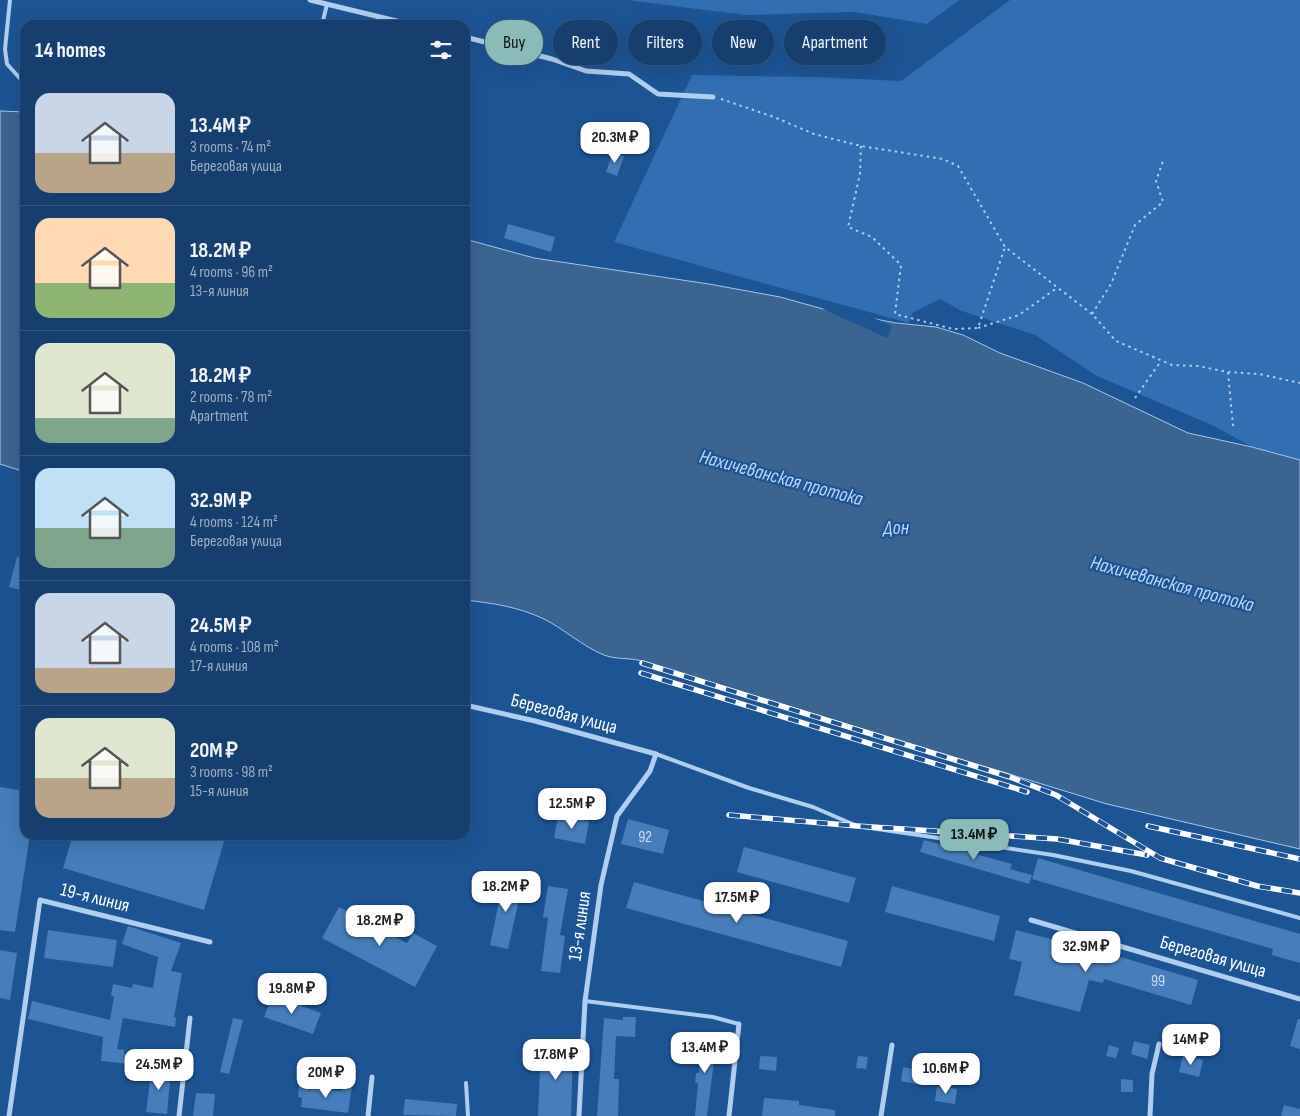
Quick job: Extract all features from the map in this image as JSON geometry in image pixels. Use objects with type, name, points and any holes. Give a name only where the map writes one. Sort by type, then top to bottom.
[{"type":"street","points":[[310,0],[393,20]]},
{"type":"street","points":[[470,39],[552,59],[586,71],[629,74],[658,94],[712,96]]},
{"type":"street","name":"Береговая улица","points":[[470,706],[535,720],[656,754]]},
{"type":"street","name":"13-я линия","points":[[579,1116],[585,1001],[601,885],[617,816],[650,771],[656,754]]},
{"type":"street","name":"19-я линия","points":[[9,1116],[40,900],[210,942]]},
{"type":"street","name":"Береговая улица","points":[[1031,920],[1300,999]]},
{"type":"street","points":[[179,1116],[190,1018]]},
{"type":"street","points":[[729,1116],[739,1024]]},
{"type":"street","points":[[1150,1116],[1152,1074],[1159,1044]]},
{"type":"street","points":[[881,1116],[892,1045]]},
{"type":"street","points":[[368,1116],[372,1077]]},
{"type":"lane","points":[[10,0],[5,48],[7,64],[20,78]]},
{"type":"lane","points":[[323,20],[327,4]]},
{"type":"lane","points":[[656,754],[749,788],[813,806],[857,826],[1053,855],[1123,869],[1300,918]]},
{"type":"lane","points":[[585,1001],[713,1017],[739,1024]]},
{"type":"lane","points":[[466,1083],[468,1116]]},
{"type":"path","points":[[712,96],[774,117],[814,134],[861,146],[944,158],[958,166],[1005,247],[1092,314],[1116,341],[1172,365],[1198,366],[1228,372],[1258,374],[1300,383]]},
{"type":"path","points":[[861,146],[860,174],[848,227],[872,237],[901,265],[895,314],[953,329],[978,328],[1018,315],[1057,288]]},
{"type":"path","points":[[1092,314],[1112,284],[1135,226],[1162,202],[1156,181],[1164,158]]},
{"type":"path","points":[[978,328],[1005,247]]},
{"type":"path","points":[[1135,398],[1161,361]]},
{"type":"path","points":[[1228,372],[1233,426]]},
{"type":"shaded area","points":[[627,0],[959,0],[927,24],[854,12],[745,15]]},
{"type":"shaded area","points":[[1010,0],[1300,0],[1300,460],[1252,447],[1214,426],[1097,376],[1035,335],[962,311],[940,299],[912,313],[909,323],[614,242],[692,75],[816,77],[901,81]]},
{"type":"water","points":[[0,111],[20,112],[20,470],[0,464]]},
{"type":"water","name":"Дон","points":[[470,240],[534,258],[709,284],[780,297],[823,309],[896,323],[936,327],[963,335],[1000,353],[1083,383],[1188,433],[1300,460],[1300,849],[1107,804],[638,660],[608,656],[588,647],[535,615],[505,606],[470,601]]},
{"type":"pier","points":[[824,306],[865,314],[892,326],[887,338],[823,309]]},
{"type":"building","points":[[613,152],[624,156],[617,176],[606,172]]},
{"type":"building","points":[[508,224],[555,237],[551,252],[504,238]]},
{"type":"building","points":[[17,557],[20,558],[20,590],[9,587]]},
{"type":"building","points":[[0,787],[20,790],[20,840],[29,840],[15,932],[0,930]]},
{"type":"building","points":[[558,816],[589,821],[585,844],[554,838]]},
{"type":"building","points":[[628,819],[669,830],[663,854],[621,844]]},
{"type":"building","points":[[71,840],[224,840],[204,910],[63,868]]},
{"type":"building","points":[[924,840],[1012,864],[1010,869],[1032,875],[1029,884],[920,852]]},
{"type":"building","points":[[744,847],[856,878],[849,903],[737,872]]},
{"type":"building","points":[[1038,858],[1300,934],[1300,963],[1272,955],[1273,949],[1032,879]]},
{"type":"building","points":[[504,878],[523,882],[508,949],[490,945]]},
{"type":"building","points":[[634,882],[848,941],[841,967],[626,908]]},
{"type":"building","points":[[548,886],[568,889],[560,935],[565,936],[560,973],[541,971],[548,918],[543,917]]},
{"type":"building","points":[[892,886],[1000,916],[994,941],[885,912]]},
{"type":"building","points":[[339,907],[407,943],[413,933],[437,946],[415,987],[322,938]]},
{"type":"building","points":[[128,926],[181,943],[171,971],[182,973],[174,1017],[176,1018],[175,1027],[123,1018],[117,1049],[124,1050],[124,1054],[151,1056],[150,1066],[101,1061],[103,1037],[28,1019],[32,1001],[110,1020],[114,997],[111,996],[113,984],[132,988],[133,984],[153,988],[158,957],[122,944]]},
{"type":"building","points":[[48,930],[117,940],[113,967],[44,958]]},
{"type":"building","points":[[1016,930],[1124,958],[1198,980],[1191,1005],[1104,979],[1103,983],[1089,980],[1080,1012],[1014,995],[1022,962],[1009,959]]},
{"type":"building","points":[[0,950],[17,953],[10,1000],[0,998]]},
{"type":"building","points":[[272,995],[321,1013],[313,1034],[264,1017]]},
{"type":"building","points":[[623,1017],[636,1017],[635,1037],[616,1036],[614,1079],[619,1079],[618,1116],[597,1116],[604,1018],[623,1020]]},
{"type":"building","points":[[233,1018],[243,1020],[229,1074],[220,1072]]},
{"type":"building","points":[[1298,1019],[1300,1019],[1300,1049],[1290,1046]]},
{"type":"building","points":[[701,1035],[717,1037],[707,1116],[695,1116],[698,1083],[695,1083],[696,1073],[699,1073]]},
{"type":"building","points":[[1134,1041],[1150,1045],[1147,1059],[1131,1054]]},
{"type":"building","points":[[541,1045],[573,1047],[571,1116],[538,1116]]},
{"type":"building","points":[[1109,1045],[1119,1048],[1116,1058],[1106,1056]]},
{"type":"building","points":[[1183,1055],[1203,1060],[1199,1077],[1179,1072]]},
{"type":"building","points":[[760,1056],[777,1057],[776,1071],[759,1069]]},
{"type":"building","points":[[858,1056],[868,1057],[866,1069],[856,1068]]},
{"type":"building","points":[[152,1066],[171,1069],[167,1114],[146,1112]]},
{"type":"building","points":[[903,1067],[918,1070],[916,1084],[901,1081]]},
{"type":"building","points":[[1121,1079],[1133,1080],[1133,1092],[1121,1092]]},
{"type":"building","points":[[342,1084],[352,1086],[348,1113],[301,1107],[302,1098],[298,1097],[299,1086],[341,1091]]},
{"type":"building","points":[[937,1086],[957,1089],[955,1104],[935,1101]]},
{"type":"building","points":[[196,1093],[215,1094],[213,1116],[193,1116]]},
{"type":"building","points":[[764,1098],[799,1101],[799,1105],[835,1110],[835,1116],[762,1116]]},
{"type":"building","points":[[405,1099],[457,1104],[456,1116],[403,1115]]},
{"type":"building","points":[[1284,1105],[1300,1109],[1300,1116],[1281,1116]]},
{"type":"railway","points":[[642,663],[1010,777],[1056,795],[1160,858],[1257,886],[1300,893]]},
{"type":"railway","points":[[641,673],[1027,792]]},
{"type":"railway","points":[[729,815],[857,826],[1057,839],[1147,855]]},
{"type":"railway","points":[[1148,826],[1300,859]]},
{"type":"water label","name":"Нахичеванская протока","points":[[781,478]]},
{"type":"water label","name":"Нахичеванская протока","points":[[1172,584]]}]
